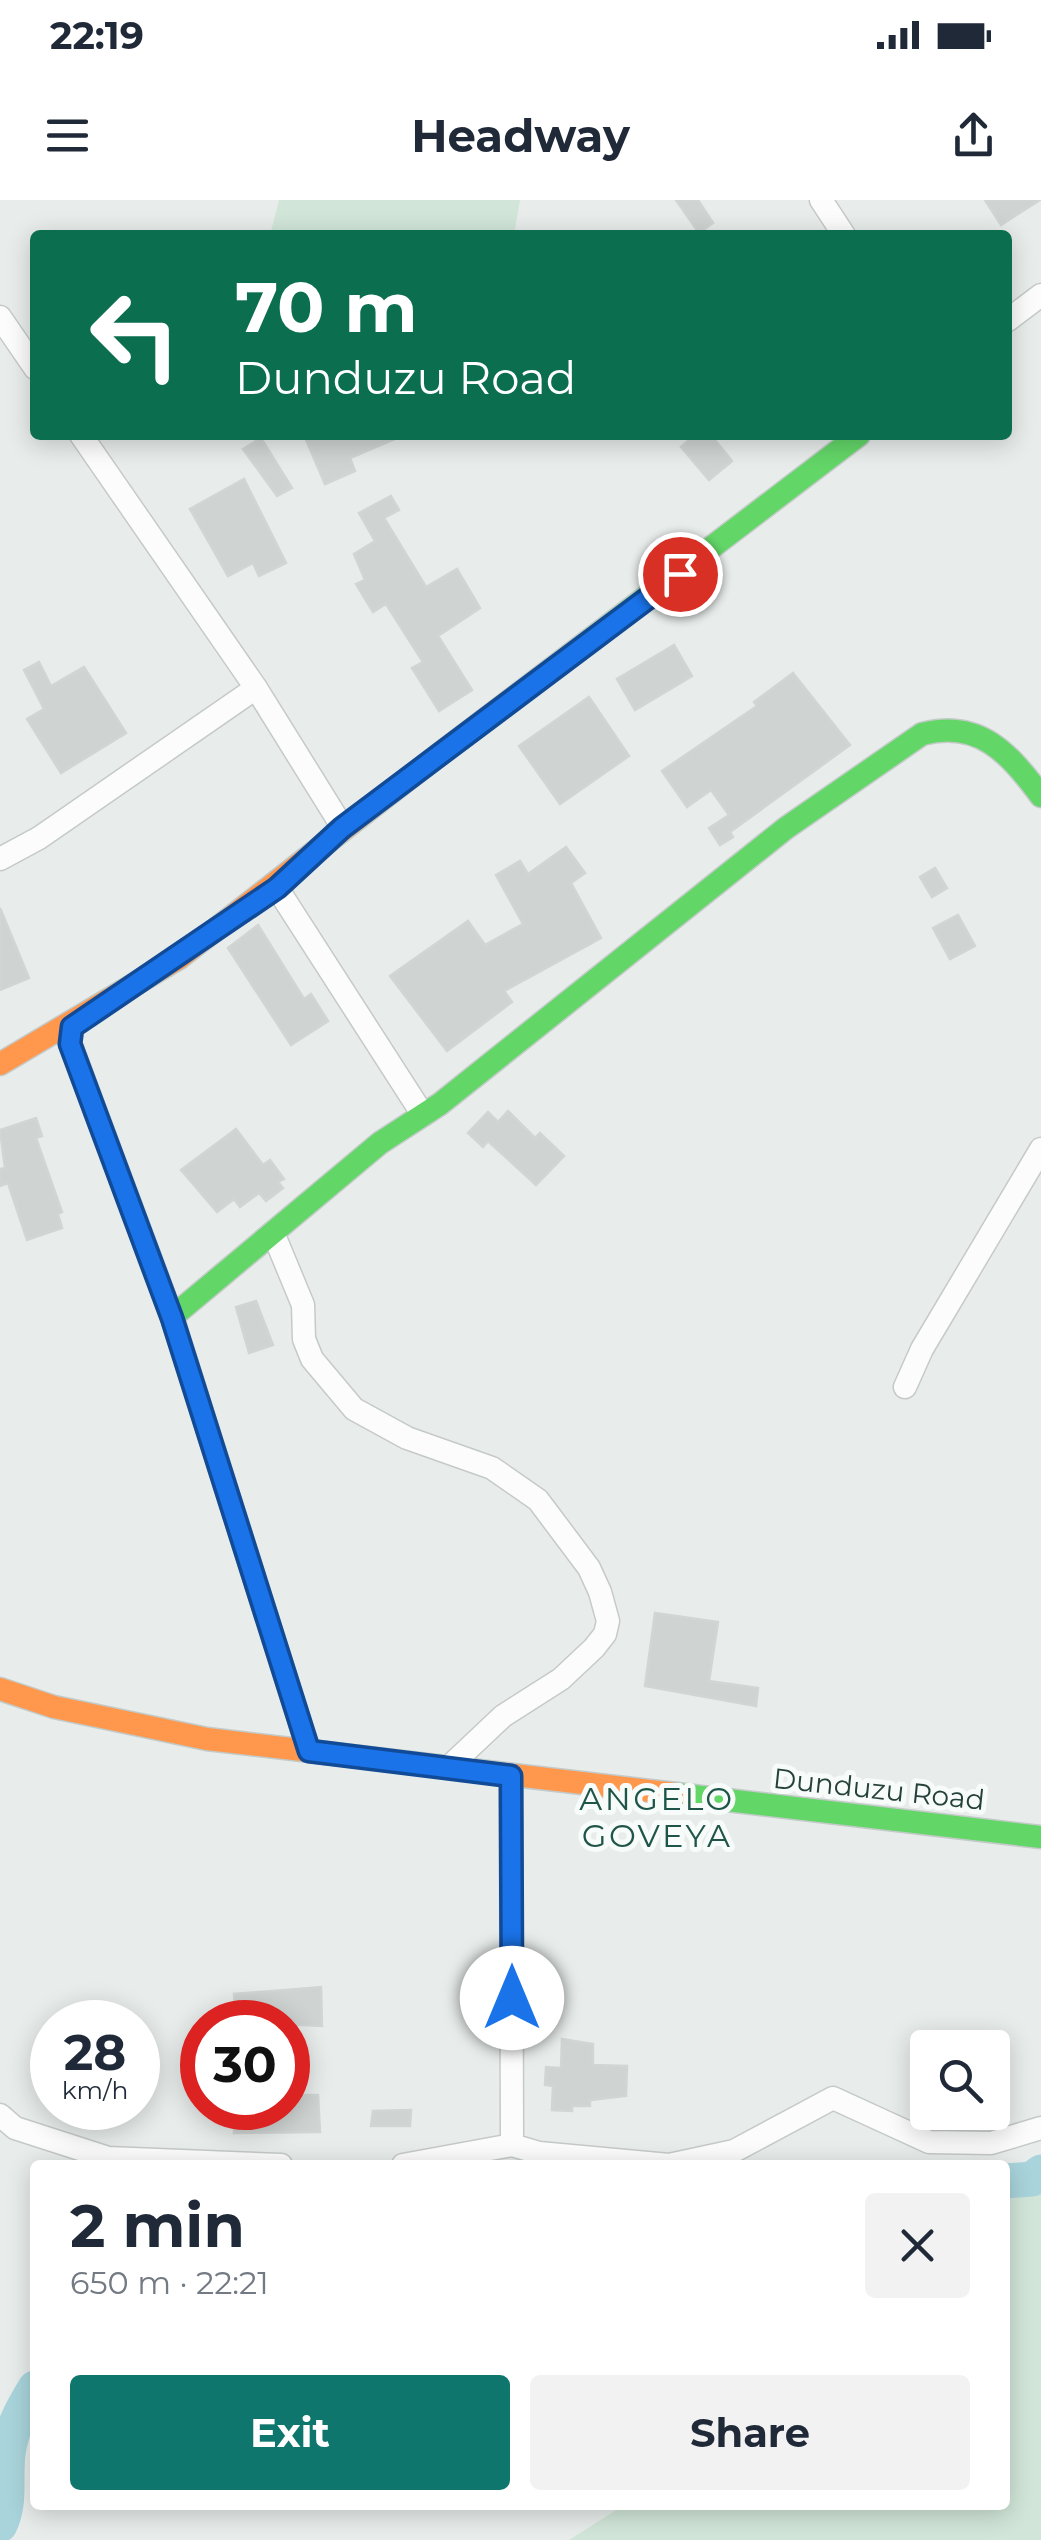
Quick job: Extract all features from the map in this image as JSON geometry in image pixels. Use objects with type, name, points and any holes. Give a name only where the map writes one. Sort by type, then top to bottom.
[{"type":"street","points":[[827,202],[841,230]]},
{"type":"street","points":[[1012,317],[1041,294]]},
{"type":"street","points":[[0,317],[30,361]]},
{"type":"street","points":[[84,440],[256,688],[342,828]]},
{"type":"street","points":[[0,1064],[72,1027],[277,888],[342,828],[852,440]]},
{"type":"street","points":[[0,859],[39,838],[256,688]]},
{"type":"street","points":[[172,1318],[380,1143],[423,1115],[786,828],[922,734],[945,726],[972,731],[1000,746],[1041,796]]},
{"type":"street","points":[[277,888],[423,1115]]},
{"type":"street","points":[[72,1027],[70,1044],[172,1318],[309,1751]]},
{"type":"street","points":[[905,1387],[922,1349],[1041,1149]]},
{"type":"street","points":[[274,1234],[302,1305],[304,1339],[312,1359],[354,1408],[407,1438],[492,1468],[538,1500],[588,1568],[600,1592],[608,1621],[606,1634],[594,1648],[562,1679],[504,1716],[450,1766]]},
{"type":"street","name":"Dunduzu Road","points":[[0,1689],[54,1707],[208,1739],[1039,1833]]},
{"type":"street","points":[[511,1776],[512,2145]]},
{"type":"street","points":[[692,2160],[734,2151],[833,2098],[848,2101],[929,2142],[991,2143],[1041,2128]]},
{"type":"street","points":[[0,2115],[14,2128],[108,2158],[157,2160]]},
{"type":"street","points":[[431,2160],[512,2145],[538,2153],[614,2160]]},
{"type":"green space","points":[[279,200],[520,200],[515,230],[271,230]]},
{"type":"green space","points":[[1041,2169],[1041,2540],[569,2540],[616,2510],[1010,2510],[1010,2173]]},
{"type":"building","points":[[676,200],[698,200],[713,223],[697,230]]},
{"type":"building","points":[[985,200],[1040,200],[1001,225]]},
{"type":"building","points":[[262,440],[292,488],[277,496],[243,449]]},
{"type":"building","points":[[306,440],[392,440],[350,458],[355,471],[325,484]]},
{"type":"building","points":[[689,440],[715,440],[732,461],[709,480],[681,447]]},
{"type":"building","points":[[244,479],[286,563],[259,576],[253,563],[228,576],[190,509]]},
{"type":"building","points":[[391,496],[399,510],[384,518],[426,587],[457,569],[480,608],[438,636],[472,690],[439,711],[412,668],[423,662],[386,604],[373,612],[356,584],[365,580],[354,554],[375,541],[359,513]]},
{"type":"building","points":[[674,645],[692,676],[635,710],[617,679]]},
{"type":"building","points":[[39,662],[51,686],[84,667],[126,733],[61,773],[27,719],[44,709],[24,670]]},
{"type":"building","points":[[793,673],[850,745],[730,832],[733,837],[720,845],[709,828],[729,815],[711,790],[687,807],[662,771],[757,706],[754,702]]},
{"type":"building","points":[[589,697],[629,756],[560,804],[519,746]]},
{"type":"building","points":[[566,847],[585,873],[571,883],[601,938],[504,991],[512,1002],[447,1051],[390,976],[468,921],[485,945],[523,924],[496,875],[520,861],[528,874]]},
{"type":"building","points":[[935,868],[947,888],[932,897],[920,877]]},
{"type":"building","points":[[0,908],[29,978],[0,990]]},
{"type":"building","points":[[958,915],[975,946],[950,959],[933,928]]},
{"type":"building","points":[[258,925],[304,999],[311,994],[328,1021],[291,1045],[228,948]]},
{"type":"building","points":[[508,1111],[535,1138],[540,1133],[564,1156],[536,1185],[488,1141],[483,1147],[468,1133],[488,1112],[498,1122]]},
{"type":"building","points":[[36,1118],[42,1136],[36,1138],[62,1212],[58,1214],[62,1228],[27,1240],[8,1183],[0,1186],[0,1169],[5,1168],[0,1130]]},
{"type":"building","points":[[236,1129],[263,1165],[270,1160],[284,1179],[278,1182],[283,1188],[266,1201],[259,1193],[240,1207],[234,1199],[217,1212],[181,1170]]},
{"type":"building","points":[[256,1301],[273,1345],[249,1353],[236,1307]]},
{"type":"building","points":[[655,1613],[718,1622],[709,1681],[758,1688],[756,1706],[645,1686]]},
{"type":"building","points":[[321,1987],[322,2026],[310,2025],[310,2000],[234,2000],[234,1994]]},
{"type":"building","points":[[562,2039],[593,2044],[593,2065],[627,2066],[626,2096],[590,2100],[590,2106],[572,2106],[572,2111],[552,2110],[553,2086],[545,2085],[546,2067],[561,2068]]},
{"type":"building","points":[[310,2095],[318,2095],[320,2132],[234,2133],[310,2130]]},
{"type":"building","points":[[411,2110],[410,2126],[371,2126],[373,2111]]},
{"type":"waterway","points":[[1010,2181],[1032,2179],[1041,2172]]},
{"type":"waterway","points":[[0,2525],[12,2436],[30,2397]]},
{"type":"traffic: fast","points":[[440,754],[852,440]]},
{"type":"traffic: fast","points":[[172,1317],[380,1143],[440,1104],[786,828],[922,734],[960,731],[991,743],[1017,766],[1041,796]]},
{"type":"traffic: fast","points":[[676,1794],[1041,1837]]},
{"type":"traffic: slow","points":[[0,1064],[179,958],[440,754]]},
{"type":"traffic: slow","points":[[0,1689],[54,1707],[207,1739],[676,1794]]},
{"type":"district","name":"ANGELO GOVEYA","points":[[657,1816]]},
{"type":"route","points":[[512,1998],[511,1776],[309,1751],[172,1318],[70,1044],[72,1027],[277,888],[342,828],[680,574]]}]
